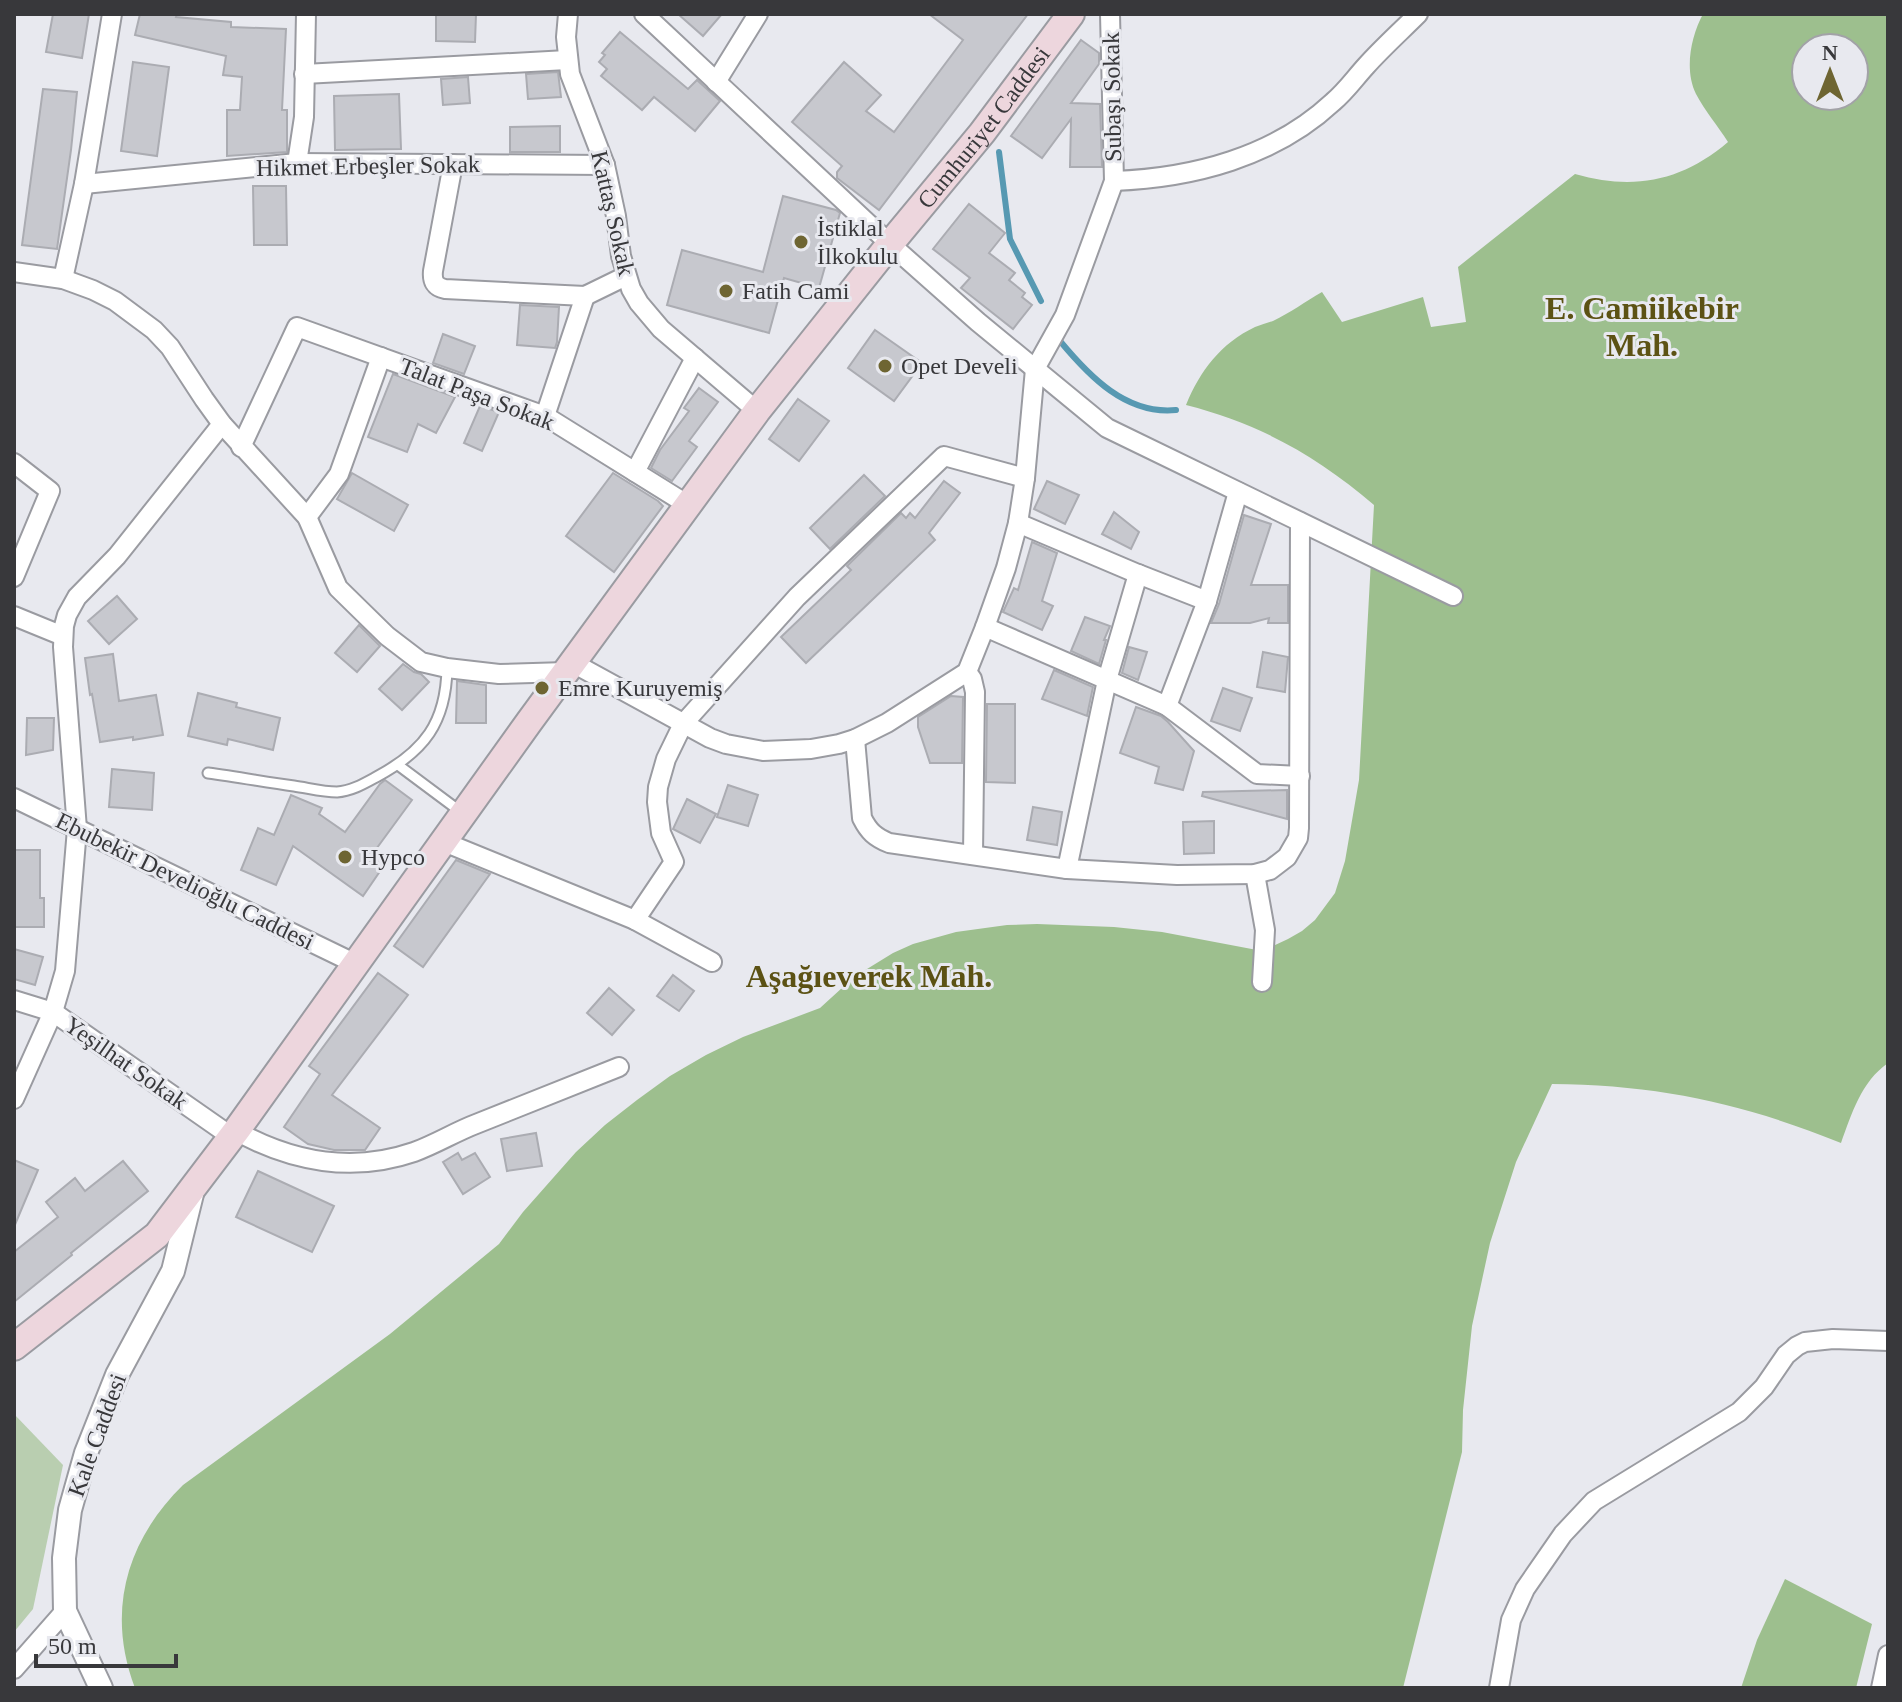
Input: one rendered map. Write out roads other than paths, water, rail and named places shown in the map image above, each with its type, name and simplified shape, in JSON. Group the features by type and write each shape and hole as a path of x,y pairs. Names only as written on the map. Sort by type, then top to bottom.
{"main road":[{"name":"Cumhuriyet Caddesi","path":"890,244 970,124 1050,14"},
{"name":"Cumhuriyet Caddesi","path":"890,244 982,133 1071,14"},
{"path":"14,1347 157,1235 234,1134 757,411 890,244"}],"street":[{"path":"63,279 84,184 112,14"},
{"path":"297,163 304,117 306,14"},
{"name":"Kattaş Sokak","path":"568,14 567,60 576,92 605,165 626,276 649,317 757,411"},
{"path":"644,14 890,244 978,322 1107,428 1453,596"},
{"path":"716,82 758,14"},
{"name":"Subaşı Sokak","path":"1110,14 1114,181"},
{"path":"14,272 63,279 93,290 115,301 154,330 170,347 222,424 307,517 338,588 362,613 421,662 499,674 570,667 726,744 763,751 811,749 839,744 887,723 967,672 985,627 1018,523 1035,369 1065,315 1114,181 1203,170 1272,144 1333,102 1418,14"},
{"path":"304,74 567,60"},
{"name":"Hikmet Erbeşler Sokak","path":"84,184 297,163 605,165"},
{"path":"453,164 432,277 437,286 445,289 585,296 626,276"},
{"path":"545,416 585,296"},
{"name":"Talat Paşa Sokak","path":"241,447 297,327 545,416 688,505"},
{"path":"307,517 339,474 381,357"},
{"path":"635,472 695,358"},
{"path":"14,1099 53,1012 65,971 77,829 63,636 67,615 77,597 117,556 222,424"},
{"path":"635,920 674,862 661,833 657,802 661,773 683,724 797,597 944,456 1025,478"},
{"path":"14,463 50,491 14,577"},
{"path":"1167,706 1207,601 1238,492"},
{"path":"855,739 862,818 875,837 889,843 1067,869 1177,875 1255,874 1270,870 1280,864 1293,848 1299,828 1300,522"},
{"path":"1018,523 1207,601"},
{"path":"1067,869 1107,680 1138,574"},
{"path":"14,616 63,636"},
{"path":"985,627 1167,706 1257,774 1300,776"},
{"path":"967,672 975,692 973,855"},
{"name":"Ebubekir Develioğlu Caddesi","path":"14,798 356,964"},
{"path":"444,842 635,920 712,962"},
{"path":"1255,874 1265,930 1262,982"},
{"name":"Yeşilhat Sokak","path":"14,1000 53,1012 234,1134 301,1158 371,1162 416,1151 619,1067"},
{"name":"Kale Caddesi","path":"101,1688 65,1611 66,1540 77,1482 96,1427 117,1375 173,1271 193,1188"},
{"path":"1499,1688 1511,1620 1525,1589 1549,1552 1594,1501 1739,1412 1797,1346 1833,1339 1888,1341"},
{"path":"14,1669 65,1611"},
{"path":"1881,1688 1888,1655"}],"lane":[{"path":"208,773 336,792 357,787 398,765 418,748 434,726 444,698 447,668"},
{"path":"398,765 464,814"}],"waterway":[{"path":"999,152 1010,239 1041,301"},
{"path":"1060,341 1096,380 1125,400 1158,410 1176,410"}],"place":[{"name":"İstiklal İlkokulu","path":"801,242"},
{"name":"Fatih Cami","path":"726,291"},
{"name":"Opet Develi","path":"885,366"},
{"name":"Emre Kuruyemiş","path":"542,688"},
{"name":"Hypco","path":"345,857"}],"district":[{"name":"E. Camiikebir Mah.","path":"1642,326"},
{"name":"Aşağıeverek Mah.","path":"869,976"}]}
